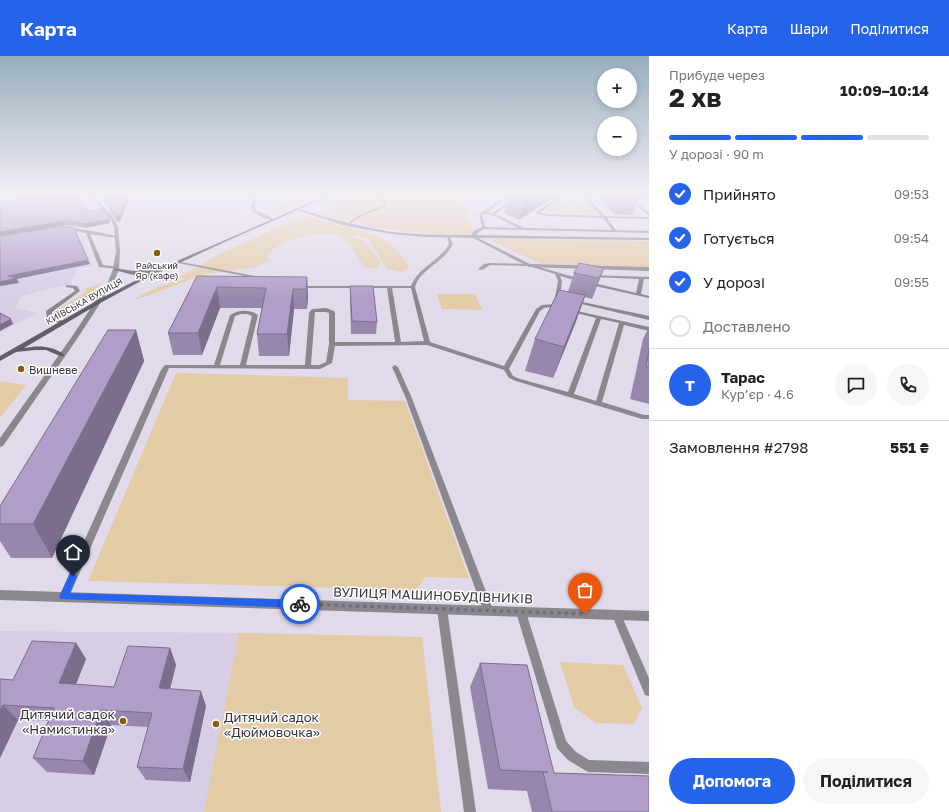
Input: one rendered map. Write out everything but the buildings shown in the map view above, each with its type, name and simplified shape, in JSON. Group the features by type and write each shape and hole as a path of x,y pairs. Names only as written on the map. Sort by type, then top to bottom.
{"main road":[{"name":"КИЇВСЬКА ВУЛИЦЯ","path":"0,359 96,304 163,269 248,229"},
{"path":"116,268 134,273 163,269"},
{"path":"9,354 36,348 46,348 62,355"}],"street":[{"path":"0,444 111,282 116,268 118,250 116,229"},
{"path":"372,229 408,235 448,237 649,239"},
{"path":"472,237 477,231 481,229"},
{"path":"472,237 529,265 649,269"},
{"name":"ВУЛИЦЯ МАШИНОБУДІВНИКІВ","path":"0,595 649,616"}],"lane":[{"path":"78,229 116,237"},
{"path":"532,229 649,232"},
{"path":"87,231 101,266 116,268"},
{"path":"427,343 413,287 417,278 449,248 451,244 448,237"},
{"path":"178,262 263,279"},
{"path":"480,269 490,264 529,265 596,285 649,297"},
{"path":"557,274 649,278"},
{"path":"557,274 560,281 557,298 560,307"},
{"path":"638,294 642,278"},
{"path":"293,284 308,287 413,287"},
{"path":"63,323 49,317 50,311 78,291 75,287 68,286"},
{"path":"388,287 398,343"},
{"path":"557,298 565,299"},
{"path":"572,301 649,318"},
{"path":"506,369 538,310 542,307 560,307 649,329"},
{"path":"64,597 167,366 174,365 217,366 243,366 308,367 320,367 329,363 332,344 332,313 326,310 313,311 312,313 308,367"},
{"path":"217,366 233,315 239,313 249,313 255,315 243,366"},
{"path":"570,395 598,317"},
{"path":"598,404 622,322"},
{"path":"332,344 427,343 506,369 511,377 518,380 646,417 649,425"},
{"path":"395,367 408,396 488,610"},
{"path":"442,609 470,812"},
{"path":"521,612 561,744 572,756 588,766 649,768"},
{"path":"617,614 649,691"}],"shaded area":[{"path":"0,229 76,229 93,266 78,268 70,284 21,296 15,308 36,313 0,333"},
{"path":"274,229 355,229 385,240 393,246 408,265 407,270 401,272 387,269 368,239 357,235 353,237 364,241 380,261 378,267 372,269 364,267 347,241 336,236 315,234 292,239 273,249 268,255 269,261 256,267 205,274 147,296 132,300 160,286 185,279 181,276 222,253"},
{"path":"389,229 472,229 473,231 471,234 467,235"},
{"path":"489,239 649,241 649,267 541,264"},
{"path":"100,284 92,293 72,308 66,311 54,312 86,292 86,288"},
{"path":"437,294 475,294 482,310 442,309"},
{"path":"176,373 348,378 348,400 405,401 469,578 425,577 417,590 88,581"},
{"path":"0,381 26,385 0,418"},
{"name":"Дитячий садок «Дюймовочка»","path":"0,631 239,633 422,637 441,812 0,812"},
{"path":"239,633 422,637 441,812 204,812"},
{"path":"560,662 623,665 642,708 634,724 596,723 574,707"}],"way so far":[{"path":"300,604 585,614"}],"place":[{"name":"Райський Яр (кафе)","path":"157,253"},
{"name":"Вишневе","path":"21,369"},
{"name":"Дитячий садок «Намистинка»","path":"123,721"},
{"name":"Дитячий садок «Дюймовочка»","path":"216,724"}],"route":[{"path":"73,576 64,597 300,604"}]}
